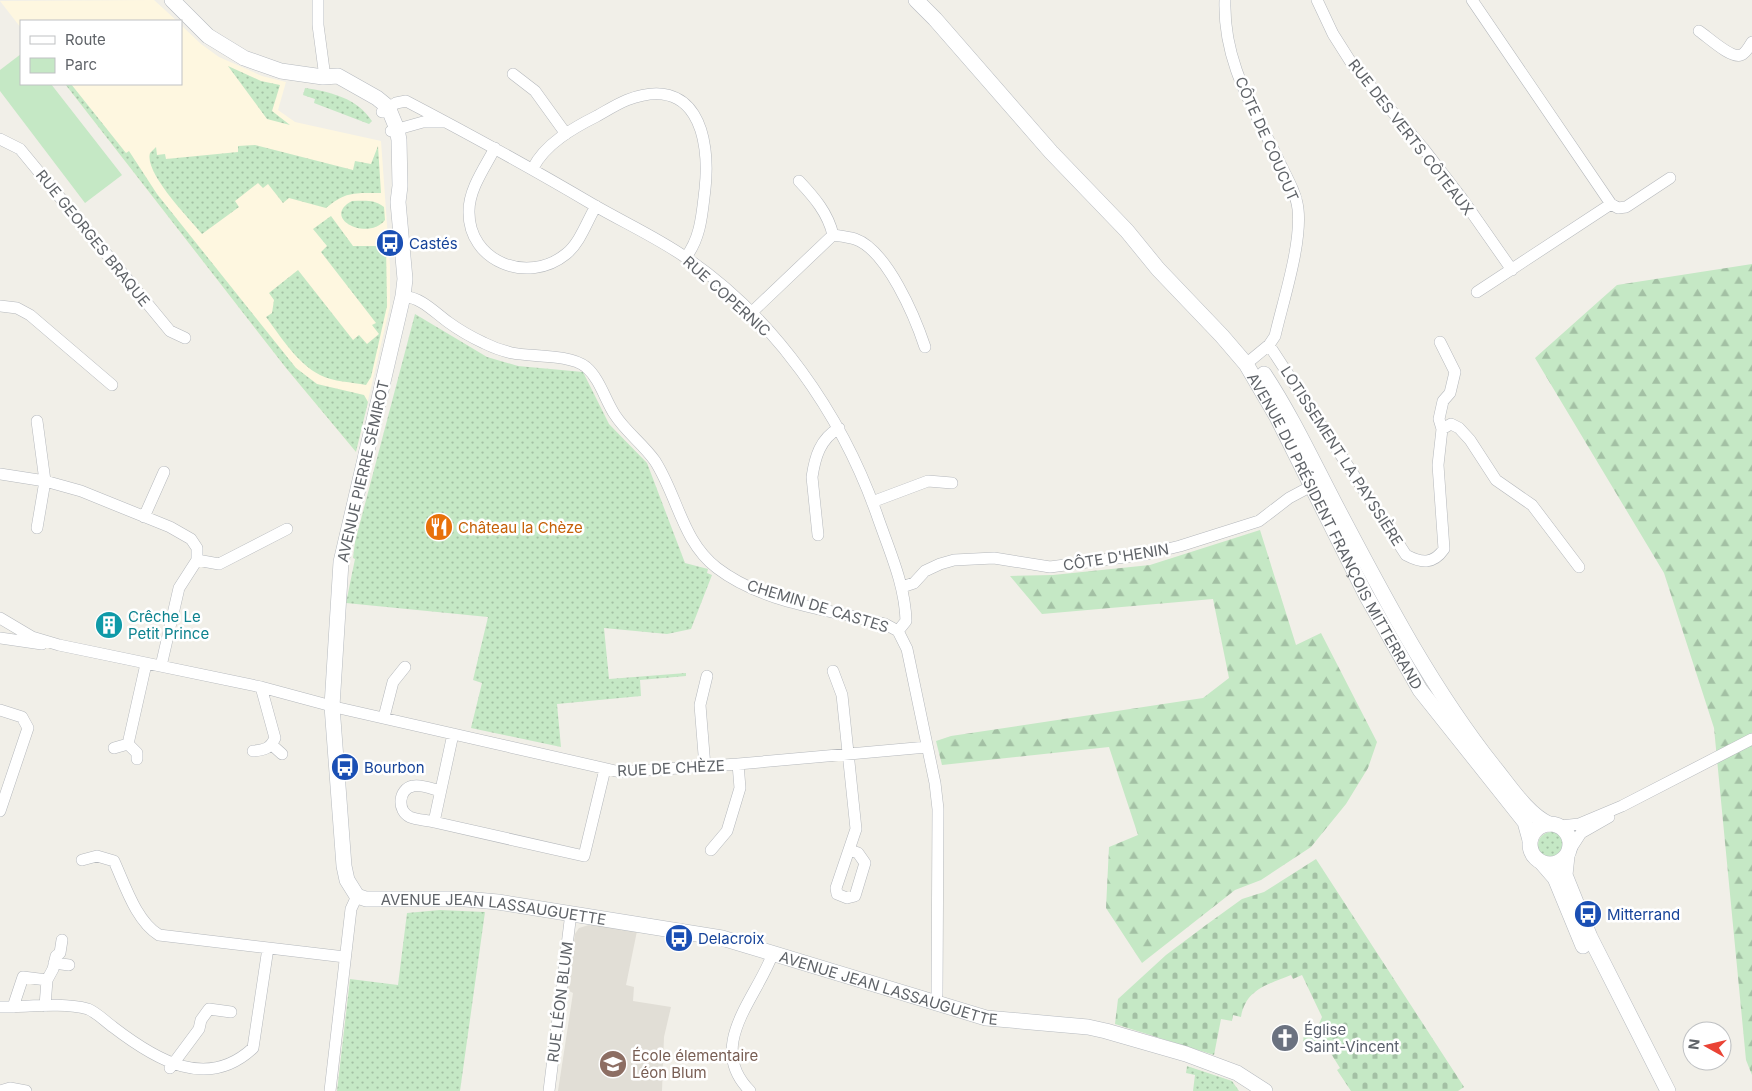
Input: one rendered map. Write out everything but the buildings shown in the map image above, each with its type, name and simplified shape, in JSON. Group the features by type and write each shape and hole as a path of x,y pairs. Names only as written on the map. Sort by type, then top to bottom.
{"street":[{"path":"172,0 208,36 244,58 281,71 323,77 385,110 394,130"},
{"path":"318,0 318,25 323,77"},
{"name":"AVENUE DU PRÉSIDENT FRANÇOIS MITTERRAND","path":"916,0 948,33 1051,152 1127,231 1163,263 1250,361 1287,412 1366,595 1420,690 1525,822 1530,840"},
{"name":"CÔTE DE COUCUT","path":"1226,0 1226,39 1238,77 1282,167 1297,201 1298,211 1294,250 1275,336 1269,345 1250,361"},
{"name":"RUE DES VERTS CÔTEAUX","path":"1317,0 1333,34 1352,64 1424,148 1512,270"},
{"path":"1472,0 1610,204 1618,208 1626,207 1670,178"},
{"path":"1699,31 1730,54 1738,56 1744,54 1752,42"},
{"path":"513,74 534,91 566,134"},
{"path":"533,168 540,156 566,134 627,100 645,95 662,94 672,96 690,108 700,122 708,168 696,243 686,258"},
{"name":"RUE COPERNIC","path":"385,110 406,101 533,168 686,258 751,313 795,363 838,428 872,502 902,587 906,621 898,631"},
{"name":"RUE COPERNIC","path":"394,130 423,122 445,122"},
{"name":"AVENUE PIERRE SÉMIROT","path":"356,896 347,880 344,866 332,706 342,554 403,296 404,279 398,202 392,176 394,130"},
{"name":"RUE GEORGES BRAQUE","path":"0,139 20,149 170,331 185,338"},
{"path":"495,148 471,195 469,210 470,228 489,257 520,269 550,263 566,254 578,239 596,206"},
{"path":"799,181 818,202 830,223 833,235"},
{"path":"1477,292 1610,204"},
{"path":"751,313 833,235"},
{"path":"833,235 855,239 866,245 878,258 895,281 914,313 926,347"},
{"name":"CHEMIN DE CASTES","path":"403,296 414,297 424,302 468,336 487,344 511,353 569,360 587,368 595,376 615,415 654,461 665,478 686,530 698,549 735,581 789,600 878,622 898,631 907,650 935,784 938,810 937,994 934,1003"},
{"path":"0,306 17,308 30,315 112,385"},
{"name":"LOTISSEMENT LA PAYSSIÈRE","path":"1269,345 1406,555 1418,562 1427,562 1438,558 1444,549 1438,465 1442,430 1439,419 1440,409 1450,393 1455,372 1440,342"},
{"path":"37,421 45,481 37,528"},
{"path":"1442,430 1451,424 1460,428 1496,480 1532,505 1579,567"},
{"path":"818,536 812,477 822,442 838,428"},
{"path":"144,517 164,472"},
{"path":"0,474 45,481 82,491 191,539 197,548 197,560 179,588 161,666"},
{"path":"872,502 928,481 952,483"},
{"name":"AVENUE DU PRÉSIDENT FRANÇOIS MITTERRAND","path":"1317,483 1446,702 1506,781 1534,813 1555,825"},
{"name":"CÔTE D'HENIN","path":"902,587 914,583 925,571 954,560 994,558 1050,567 1147,554 1180,546 1259,521 1289,498 1317,483"},
{"path":"197,560 219,564 287,529"},
{"path":"0,618 32,637 59,645"},
{"path":"0,638 31,644 59,645"},
{"name":"RUE DE CHÈZE","path":"59,645 261,687 332,706 620,772 705,767 927,747"},
{"path":"128,744 146,664"},
{"path":"384,717 393,682 405,667"},
{"path":"833,671 842,696 856,829 849,850"},
{"path":"705,767 700,705 707,676"},
{"path":"253,751 265,750 272,745 275,738 261,687"},
{"path":"0,710 22,717 27,722 28,728 0,811"},
{"path":"434,822 453,734"},
{"path":"1657,1091 1592,965 1555,878 1532,854 1530,840 1537,828 1579,824 1622,806 1752,739"},
{"path":"114,748 128,744"},
{"path":"128,744 137,753 137,759"},
{"path":"272,745 282,754"},
{"path":"711,850 727,831 740,788 738,764"},
{"path":"440,791 415,785 408,787 403,794 401,804 404,812 410,817 584,856 605,769"},
{"path":"1542,863 1556,864 1569,853 1581,833 1606,819 1622,806"},
{"path":"1555,825 1568,832 1571,840 1566,875 1590,937 1668,1091"},
{"path":"82,860 97,856 114,861 134,904 150,930 159,935 345,956"},
{"path":"330,1091 351,909 356,896"},
{"name":"AVENUE JEAN LASSAUGUETTE","path":"356,896 366,899 498,902 722,938 934,1003 999,1020 1088,1027 1106,1031 1186,1054 1232,1070 1258,1089"},
{"name":"RUE LÉON BLUM","path":"549,1091 572,913"},
{"path":"45,1006 47,980 56,956 60,954 62,940"},
{"path":"0,1007 45,1006 90,1010 170,1068 185,1075 208,1077 227,1071 244,1059 253,1048 268,948"},
{"path":"750,1091 738,1073 733,1058 734,1032 773,953"},
{"path":"54,963 69,965"},
{"path":"13,1007 23,977 47,980"},
{"path":"170,1068 199,1029 201,1020 209,1009 231,1012"},
{"path":"0,1091 10,1088 26,1091"}],"shaded area":[{"path":"154,0 176,20 20,20 20,27 0,1"},
{"path":"182,26 201,44 219,57 262,76 286,82 278,110 295,122 381,141 390,266 390,306 356,452 286,368 66,85 182,85"},
{"name":"École élementaire Léon Blum","path":"592,924 637,931 626,985 634,987 633,1001 671,1007 664,1037 662,1091 558,1091 573,993 567,990 575,934 579,928"}],"green space":[{"path":"20,55 20,85 52,85 122,175 85,203 0,91 0,70"},
{"path":"228,66 261,81 280,85 272,111 290,125 267,119"},
{"path":"66,85 72,85 126,153 129,151 157,194 296,368 317,384 364,395 368,402 356,452 286,368"},
{"path":"305,88 343,97 359,107 372,121 369,124 314,103 315,99 303,95"},
{"path":"255,145 353,170 355,161 371,164 378,146 381,193 351,194 339,198 326,208 289,198 283,203 268,184 263,188 258,183 235,201 239,207 202,234 160,183 150,162 150,153 156,147 157,155 165,154 166,159 238,152 238,146"},
{"path":"352,201 369,201 380,204 384,207 385,220 377,226 368,229 350,225 341,214 344,208"},
{"path":"331,216 353,246 386,246 387,306 371,377 366,385 331,379 312,370 290,349 266,317 272,313 274,300 269,293 298,270 353,340 359,335 367,344 379,334 372,325 376,323 321,252 327,246 313,229"},
{"path":"1752,264 1752,1075 1746,1060 1714,728 1664,573 1535,358 1617,285"},
{"path":"415,314 487,357 518,366 583,372 609,424 647,463 685,563 708,569 707,573 712,575 691,629 667,634 604,628 609,679 686,673 686,676 640,680 641,696 557,704 561,747 471,728 482,683 473,680 488,617 346,603 355,559 353,558 355,542"},
{"path":"1260,530 1296,645 1321,633 1377,742 1368,768 1346,804 1311,847 1261,880 1235,890 1142,963 1106,908 1109,847 1138,835 1109,747 942,765 936,741 951,736 1203,698 1229,678 1213,599 1042,614 1010,576 1053,575 1150,565"},
{"path":"1551,832 1560,836 1564,845 1560,854 1551,858 1542,854 1538,845 1542,836"},
{"path":"1316,859 1464,1087 1458,1091 1351,1091 1337,1070 1340,1068 1330,1052 1303,1044 1304,1032 1314,1035 1322,1017 1302,975 1293,979 1291,975 1266,985 1248,1000 1241,1017 1233,1015 1232,1021 1221,1019 1214,1055 1115,1024 1118,999 1166,955 1242,899 1264,892"},
{"path":"440,910 485,912 460,1091 337,1091 350,979 398,985 407,913"},
{"path":"1187,1066 1232,1081 1239,1091 1193,1091 1195,1075 1186,1073"}],"place":[{"name":"Castés","path":"390,243"},
{"name":"Château la Chèze","path":"439,527"},
{"name":"Crêche Le Petit Prince","path":"109,625"},
{"name":"Bourbon","path":"345,767"},
{"name":"Mitterrand","path":"1588,914"},
{"name":"Delacroix","path":"679,938"},
{"name":"Église Saint-Vincent","path":"1285,1038"},
{"name":"École élementaire Léon Blum","path":"613,1064"}]}
